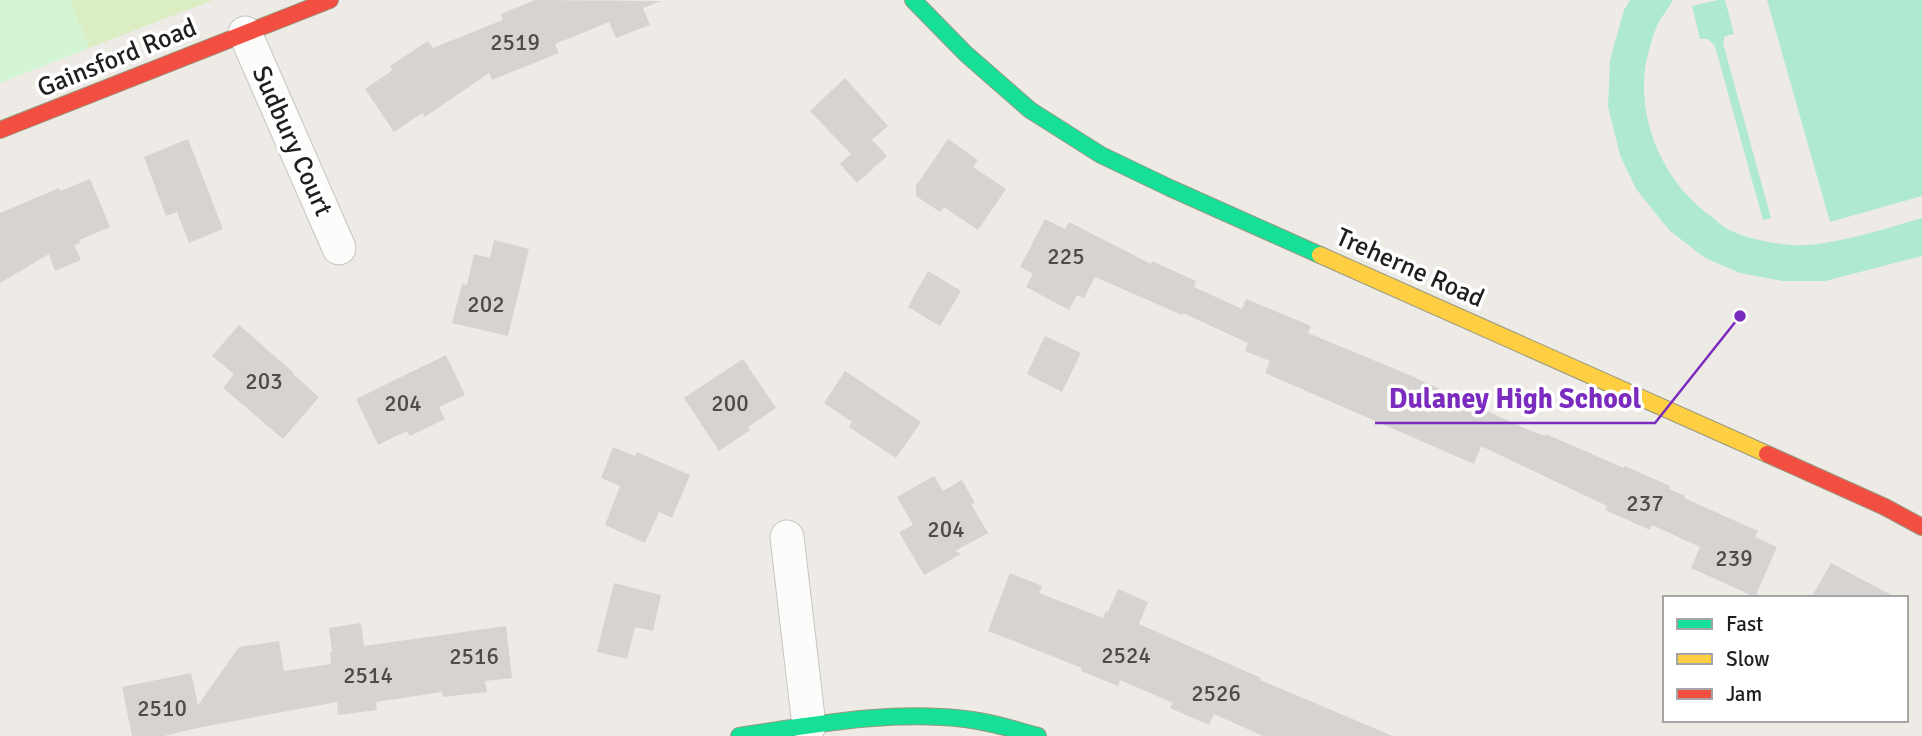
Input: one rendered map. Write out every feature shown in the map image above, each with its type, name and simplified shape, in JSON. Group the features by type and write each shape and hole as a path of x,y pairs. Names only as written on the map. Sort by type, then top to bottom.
{"street":[{"name":"Gainsford Road","path":"0,131 330,0"},
{"name":"Treherne Road","path":"913,0 966,54 1030,110 1101,155 1885,507 1922,527"},
{"name":"Sudbury Court","path":"245,33 339,248"},
{"path":"787,537 809,726"},
{"path":"739,736 902,716 962,718 1013,727 1038,736"}],"green space":[{"path":"0,0 70,0 89,48 0,83"},
{"path":"70,0 213,0 89,48"},
{"path":"1630,0 1673,0 1657,27 1649,52 1645,69 1646,111 1651,132 1669,171 1696,204 1729,230 1760,240 1791,245 1839,240 1922,218 1922,256 1825,281 1783,281 1740,273 1705,258 1669,230 1636,189 1620,155 1608,107 1610,60 1624,10"},
{"path":"1725,0 1734,34 1725,36 1723,43 1771,218 1763,220 1715,46 1708,39 1700,39 1692,6"},
{"path":"1767,0 1922,0 1922,196 1830,222"}],"building":[{"path":"535,0 661,1 643,8 650,25 616,38 609,22 555,44 559,53 492,80 489,73 425,117 422,113 394,132 365,89 393,70 390,66 428,41 433,48 503,20 501,14"},
{"path":"845,78 888,126 872,140 887,156 857,183 840,164 851,154 810,111"},
{"path":"188,139 223,229 189,243 177,212 166,216 144,157"},
{"path":"948,139 978,160 973,167 1006,189 978,230 944,207 940,212 916,196 916,186"},
{"path":"90,179 110,227 79,240 80,243 74,245 81,260 55,271 49,254 0,283 0,213 59,188 60,191"},
{"path":"1045,219 1065,229 1069,222 1151,264 1152,261 1196,281 1194,287 1242,309 1246,299 1311,326 1308,333 1414,377 1526,429 1545,436 1546,434 1670,486 1669,489 1685,496 1684,498 1758,531 1755,537 1777,547 1755,596 1753,596 1691,568 1700,547 1652,525 1650,530 1605,510 1607,506 1481,446 1474,464 1265,373 1270,361 1245,351 1248,343 1095,277 1084,298 1077,295 1069,310 1026,287 1033,274 1020,267"},
{"path":"494,240 529,249 508,336 452,323 462,284 467,285 474,254 490,258"},
{"path":"928,271 961,291 940,326 908,307"},
{"path":"239,325 319,397 283,439 223,388 234,374 212,356"},
{"path":"1045,336 1081,353 1062,392 1027,374"},
{"path":"446,355 465,395 439,407 445,419 410,436 407,431 378,445 356,399"},
{"path":"743,359 776,408 719,451 684,398"},
{"path":"845,371 921,422 896,458 849,427 852,422 824,403"},
{"path":"613,447 635,456 637,452 690,475 672,518 659,512 645,543 605,525 620,486 601,478"},
{"path":"934,476 943,491 962,480 975,503 971,504 988,533 955,551 961,554 924,575 899,532 913,525 897,497"},
{"path":"1831,563 1893,596 1812,596"},
{"path":"1010,573 1042,586 1039,593 1103,618 1118,589 1148,602 1139,624 1261,678 1260,680 1393,736 1263,736 1214,714 1209,725 1170,708 1173,703 1120,680 1118,686 1081,671 1082,668 988,631"},
{"path":"614,583 661,595 653,631 635,627 627,659 597,652"},
{"path":"361,623 364,646 506,626 512,678 485,681 487,692 443,697 442,692 376,702 377,710 338,715 337,702 164,736 132,736 122,687 191,673 198,705 239,647 279,641 284,671 331,664 329,628"}],"traffic: fast":[{"path":"913,0 966,54 1030,110 1101,155 1320,255"},
{"path":"739,736 823,723 908,716 974,720 1038,736"}],"traffic: slow":[{"path":"1320,255 1767,454"}],"traffic: jam":[{"path":"0,130 330,0"},
{"path":"1767,454 1885,507 1922,527"}],"place":[{"name":"Dulaney High School","path":"1740,316"}]}
